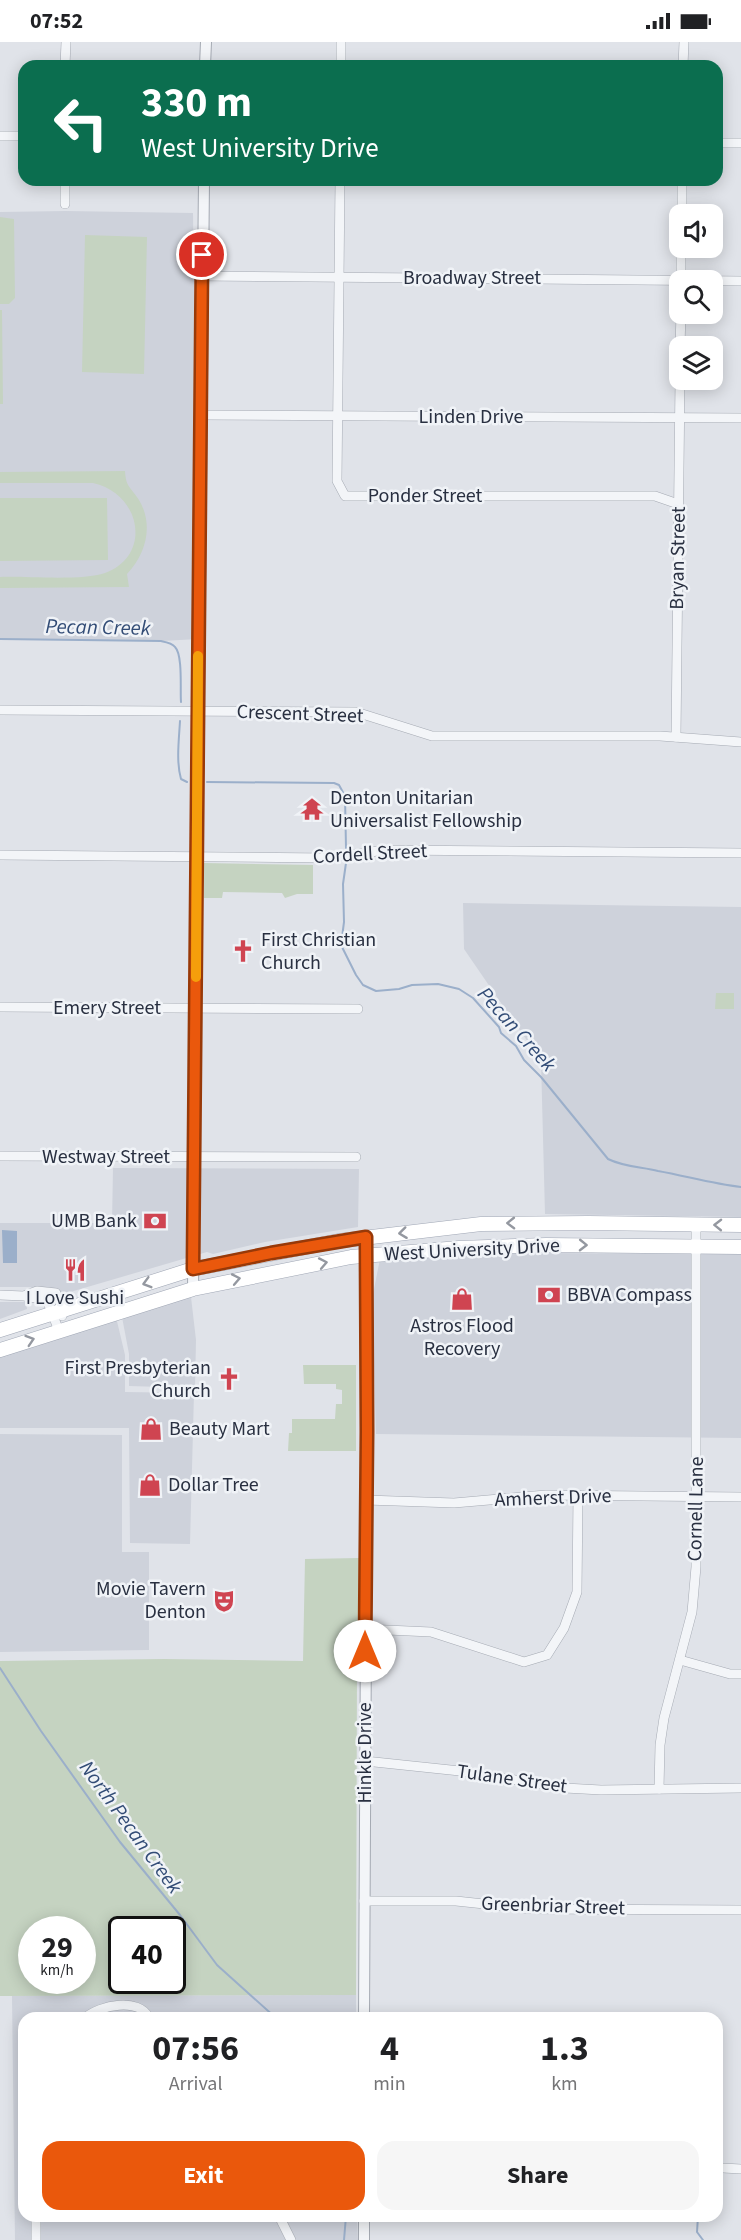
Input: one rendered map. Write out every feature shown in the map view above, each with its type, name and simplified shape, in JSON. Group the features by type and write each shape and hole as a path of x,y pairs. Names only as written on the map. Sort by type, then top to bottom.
{"main road":[{"name":"West University Drive","path":"0,1330 193,1269 366,1237 481,1224 741,1225"},
{"name":"West University Drive","path":"0,1350 193,1289 366,1256 459,1248 546,1245 741,1247"}],"street":[{"path":"65,60 66,42"},
{"path":"205,60 206,42"},
{"path":"341,42 341,60"},
{"path":"683,60 684,42"},
{"path":"0,136 18,136"},
{"path":"723,143 741,143"},
{"path":"65,186 66,204"},
{"path":"193,1289 204,186"},
{"name":"Ponder Street","path":"340,186 337,481 345,496 655,496 678,504"},
{"path":"682,186 682,204"},
{"name":"Broadway Street","path":"202,276 669,280"},
{"name":"Broadway Street","path":"723,280 741,280"},
{"name":"Bryan Street","path":"676,737 680,390"},
{"name":"Linden Drive","path":"201,415 741,418"},
{"name":"Crescent Street","path":"0,710 356,712 432,736 676,737 741,742"},
{"name":"Cordell Street","path":"0,855 326,858 386,850 741,853"},
{"name":"Emery Street","path":"0,1007 358,1009"},
{"name":"Westway Street","path":"0,1156 356,1157"},
{"name":"Cornell Lane","path":"659,1789 662,1727 692,1612 696,1567 696,1224"},
{"name":"Hinkle Drive","path":"364,2012 366,1237"},
{"path":"0,1295 24,1296 37,1291 56,1293 59,1330"},
{"path":"365,1629 431,1632 524,1662 547,1655 564,1628 577,1592 578,1495"},
{"name":"Amherst Drive","path":"366,1500 454,1503 515,1497 578,1495 741,1497"},
{"path":"680,1660 730,1674 741,1674"},
{"name":"Tulane Street","path":"365,1761 460,1771 565,1788 601,1790 741,1788"},
{"name":"Greenbriar Street","path":"364,1901 456,1901 532,1909 741,1910"},
{"path":"94,2012 120,2006 140,2007 146,2012"},
{"path":"723,2169 741,2169"},
{"path":"36,2222 36,2240"},
{"path":"282,2222 291,2240"},
{"path":"364,2222 364,2240"}],"shaded area":[{"path":"0,212 193,213 199,639 161,641 0,639"},
{"path":"463,903 741,907 741,1217 545,1214 541,1061 464,949"},
{"path":"113,1168 359,1169 358,1227 265,1242 213,1254 207,1252 60,1295 49,1287 0,1287 0,1223 112,1223"},
{"path":"534,1253 741,1254 741,1438 376,1434 372,1299 380,1259"},
{"path":"191,1297 196,1340 195,1388 129,1386 129,1354 122,1317"},
{"path":"0,1302 26,1302 27,1309 0,1319"},
{"path":"116,1317 125,1355 125,1392 194,1393 190,1544 130,1543 129,1428 0,1428 0,1354"},
{"path":"0,1434 122,1435 122,1552 149,1552 149,1650 0,1652"},
{"path":"356,1995 356,2012 18,2012 18,2222 357,2222 358,2240 15,2240 12,1996"}],"green space":[{"path":"0,217 14,219 15,298 9,304 0,304"},
{"path":"85,235 147,237 144,374 82,372"},
{"path":"0,310 2,310 3,404 0,404"},
{"path":"125,471 128,484 144,510 147,529 139,558 127,574 129,587 0,588 0,577 69,578 105,573 120,565 130,553 135,540 135,526 131,512 122,499 110,489 93,483 0,483 0,472"},
{"path":"0,498 107,498 108,560 0,561"},
{"path":"204,863 313,865 313,894 297,894 285,898 282,893 223,892 222,898 204,898"},
{"path":"716,993 734,993 734,1009 715,1009"},
{"path":"303,1365 356,1365 356,1451 288,1451 292,1419 335,1419 336,1404 342,1404 342,1390 336,1389 336,1384 304,1384"},
{"path":"359,1558 356,1995 0,1996 0,1661 164,1659 303,1661 305,1559"}],"water":[{"path":"2,1230 17,1231 17,1263 3,1263"}],"waterway":[{"name":"Pecan Creek","path":"0,639 161,641 169,643 178,651 181,702"},
{"name":"Pecan Creek","path":"180,721 179,765 181,779 187,782"},
{"name":"Pecan Creek","path":"207,782 334,783 339,785 345,796 346,848"},
{"name":"Pecan Creek","path":"346,863 341,945 363,985 376,991 399,989 412,985 438,984 459,989 473,998 499,1027 501,1033 516,1046 524,1060 541,1077 608,1159 627,1165 741,1187"},
{"name":"North Pecan Creek","path":"0,1668 41,1731 120,1842 180,1915 217,1965 269,2012"},
{"path":"344,2240 346,2222"},
{"name":"North Pecan Creek","path":"698,2222 697,2232 703,2240"}],"slow traffic":[{"path":"196,977 198,656"}],"place":[{"name":"Denton Unitarian Universalist Fellowship","path":"312,809"},
{"name":"First Christian Church","path":"243,951"},
{"name":"UMB Bank","path":"155,1221"},
{"name":"I Love Sushi","path":"75,1270"},
{"name":"BBVA Compass","path":"549,1295"},
{"name":"Astros Flood Recovery","path":"462,1299"},
{"name":"First Presbyterian Church","path":"229,1379"},
{"name":"Beauty Mart","path":"151,1429"},
{"name":"Dollar Tree","path":"150,1485"},
{"name":"Movie Tavern Denton","path":"224,1601"}],"route":[{"path":"202,255 193,1269 366,1237 365,1651"}]}
